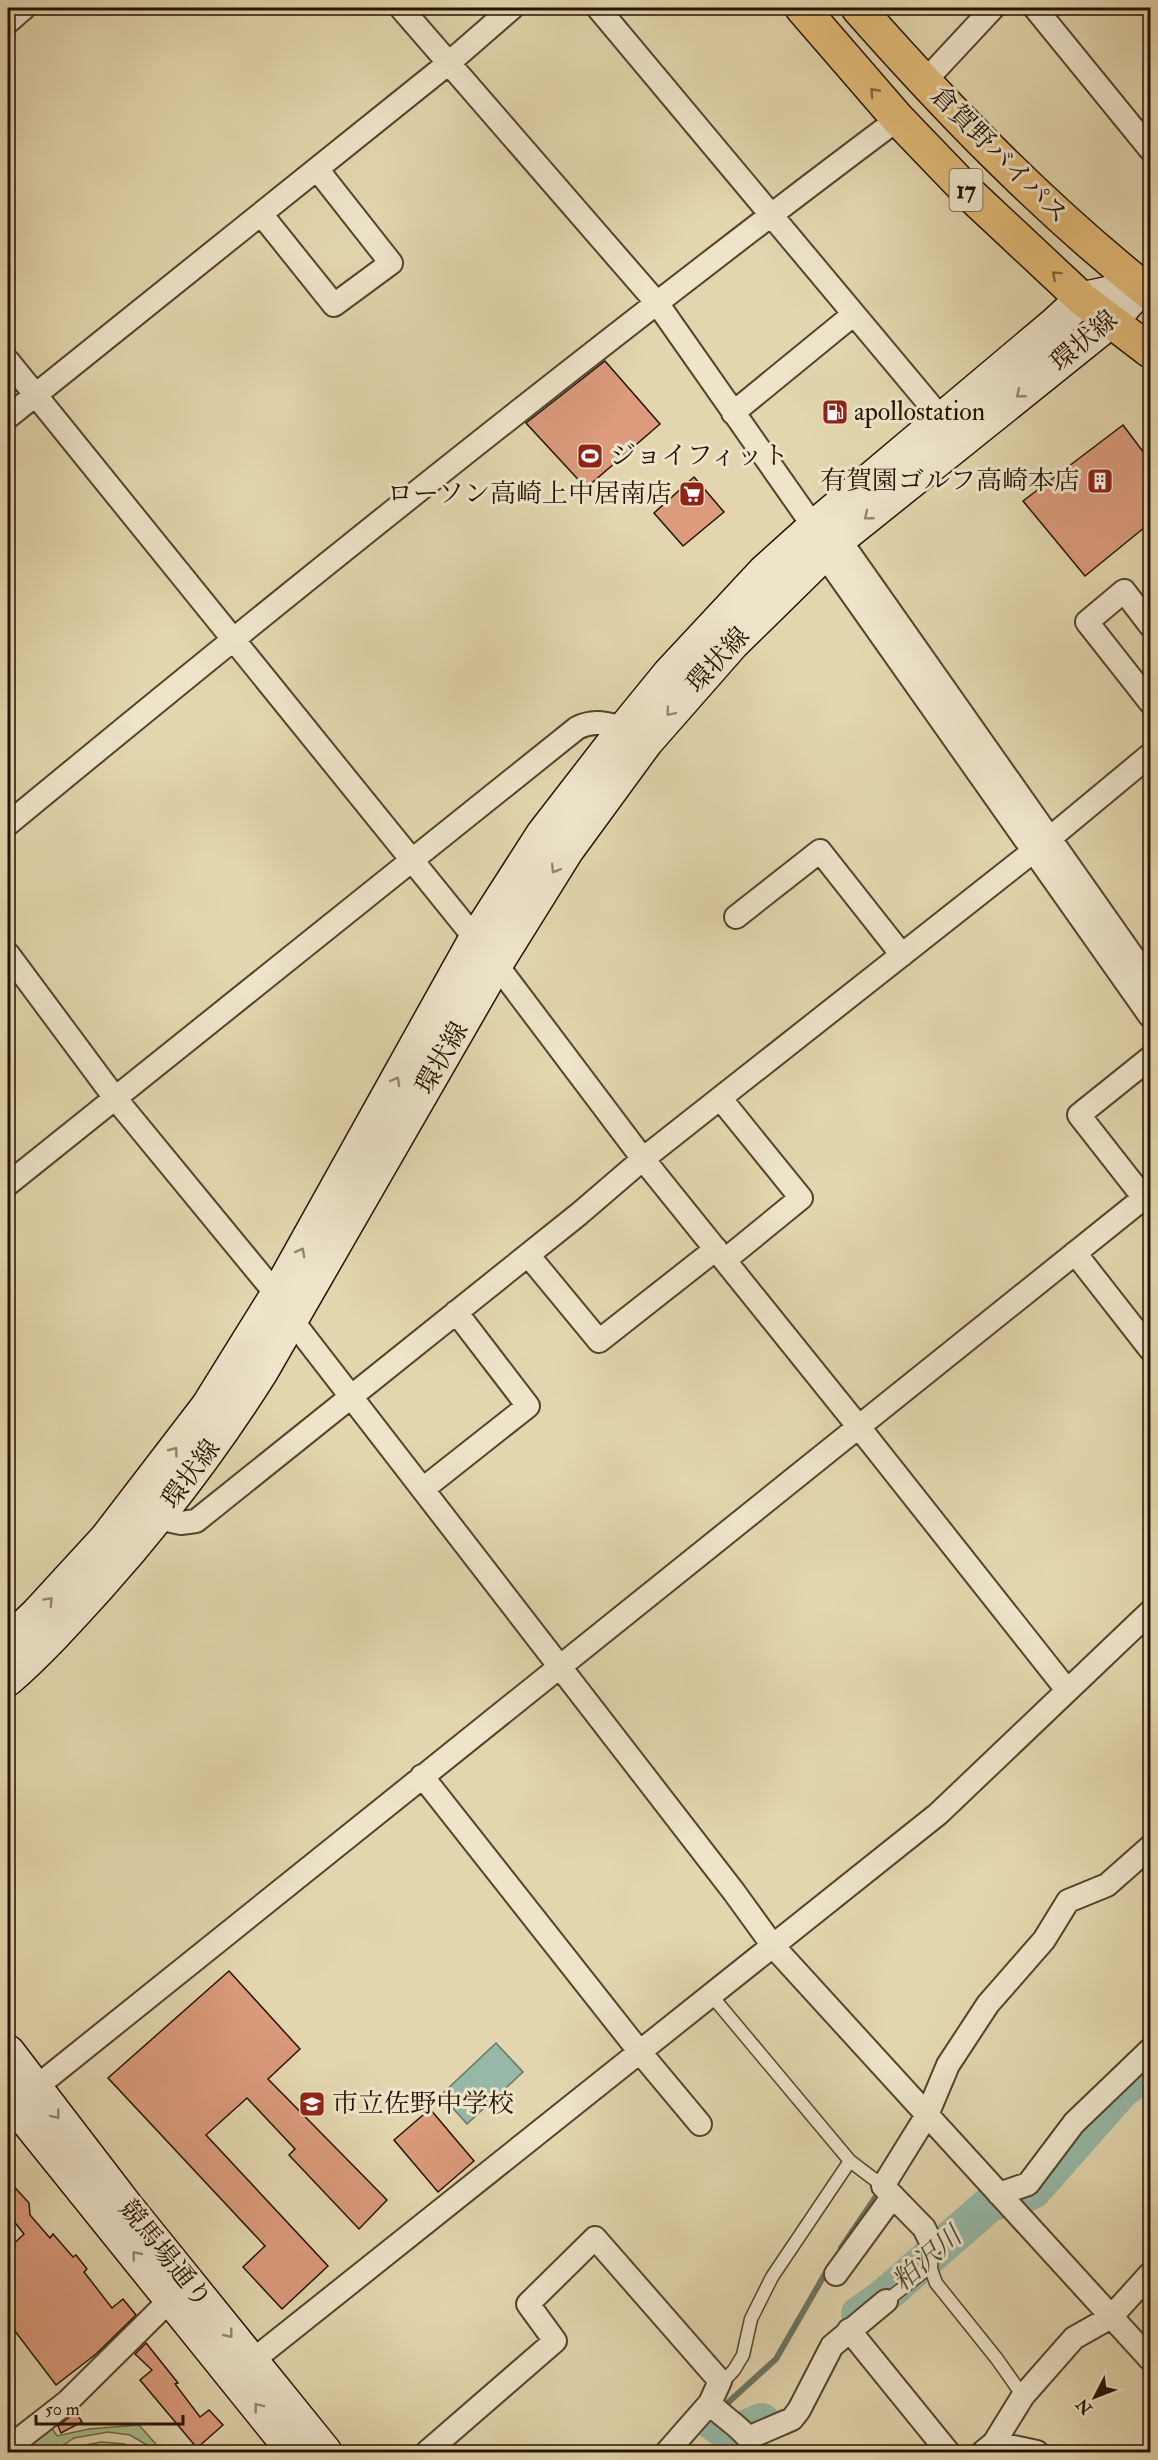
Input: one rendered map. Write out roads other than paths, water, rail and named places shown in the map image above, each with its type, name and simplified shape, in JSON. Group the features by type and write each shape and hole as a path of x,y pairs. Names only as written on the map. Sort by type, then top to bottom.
{"highway":[{"name":"倉賀野バイパス","path":"802,8 898,119 972,196 1082,298 1150,351"},
{"name":"倉賀野バイパス","path":"858,8 1003,163 1053,211 1148,286"}],"street":[{"path":"8,22 24,8"},
{"path":"401,8 657,303 825,540 856,562 1042,844 1150,1016"},
{"path":"8,417 317,170 450,62 512,8"},
{"path":"598,8 941,418"},
{"path":"925,81 993,8"},
{"path":"1035,8 1150,149"},
{"path":"8,824 232,639 657,303 898,119"},
{"path":"261,214 334,305 391,262 317,170"},
{"name":"環状線","path":"485,952 567,850 646,741 825,540 941,418 1055,324 1082,298 1148,286"},
{"name":"環状線","path":"8,1679 55,1634 158,1518 229,1422 284,1307 485,952 543,834 669,674 764,572 825,540 1112,321 1148,286"},
{"path":"733,413 854,314"},
{"path":"8,362 485,952 643,1159 858,1426 1066,1690"},
{"path":"1150,624 1124,591 1087,622 1150,702"},
{"path":"8,1184 577,728 587,723 599,722 625,728"},
{"path":"158,1518 181,1523 196,1521 528,1255 643,1159 1150,756"},
{"path":"1042,844 1150,981"},
{"path":"736,917 820,851 902,954"},
{"path":"8,954 115,1098 284,1307 734,1892 773,1946 1150,2359"},
{"path":"16,2100 1147,1195 1079,1115 1150,1058"},
{"path":"528,1255 599,1341 801,1198 720,1098"},
{"path":"1075,1253 1150,1349"},
{"name":"環状線","path":"8,1642 106,1539 284,1307"},
{"path":"423,1490 528,1406 456,1312"},
{"path":"243,2369 938,1814 1150,1612"},
{"path":"422,1776 639,2051 700,2124"},
{"path":"836,2274 888,2191 927,2115 948,2065 988,2004 1044,1940 1068,1901 1107,1885 1150,1847"},
{"path":"999,2194 1028,2184 1074,2123 1150,2050"},
{"name":"競馬場通り","path":"8,2052 16,2100 171,2299 325,2452"},
{"name":"競馬場通り","path":"16,2100 126,2206 243,2369 294,2452"},
{"path":"888,2191 924,2228 931,2255"},
{"path":"427,2452 555,2341 528,2304 596,2238 720,2381 714,2395 667,2452"},
{"path":"1037,2452 988,2448 1023,2396 1074,2338 1111,2317 1150,2274"},
{"path":"8,2448 67,2402 171,2299"},
{"path":"714,2395 722,2416 737,2424 748,2438 792,2419 832,2346 886,2301"},
{"path":"849,2330 948,2452"}],"lane":[{"path":"711,1995 850,2161 888,2191"},
{"path":"714,2395 743,2355 752,2319 772,2277 850,2161"},
{"path":"886,2301 931,2255"},
{"path":"931,2255 936,2283 997,2359 1023,2396"}],"waterway":[{"name":"粕沢川","path":"859,2314 882,2298 991,2203 1021,2197 1033,2191 1122,2090 1150,2070"},
{"path":"841,2248 879,2192"},
{"path":"722,2408 776,2359 829,2267"},
{"name":"粕沢川","path":"709,2420 730,2434 762,2421"}],"place":[{"name":"apollostation","path":"835,412"},
{"name":"ジョイフィット","path":"590,456"},
{"name":"有賀園ゴルフ高崎本店","path":"1100,481"},
{"name":"ローソン高崎上中居南店","path":"692,494"},
{"name":"市立佐野中学校","path":"312,2104"}]}
